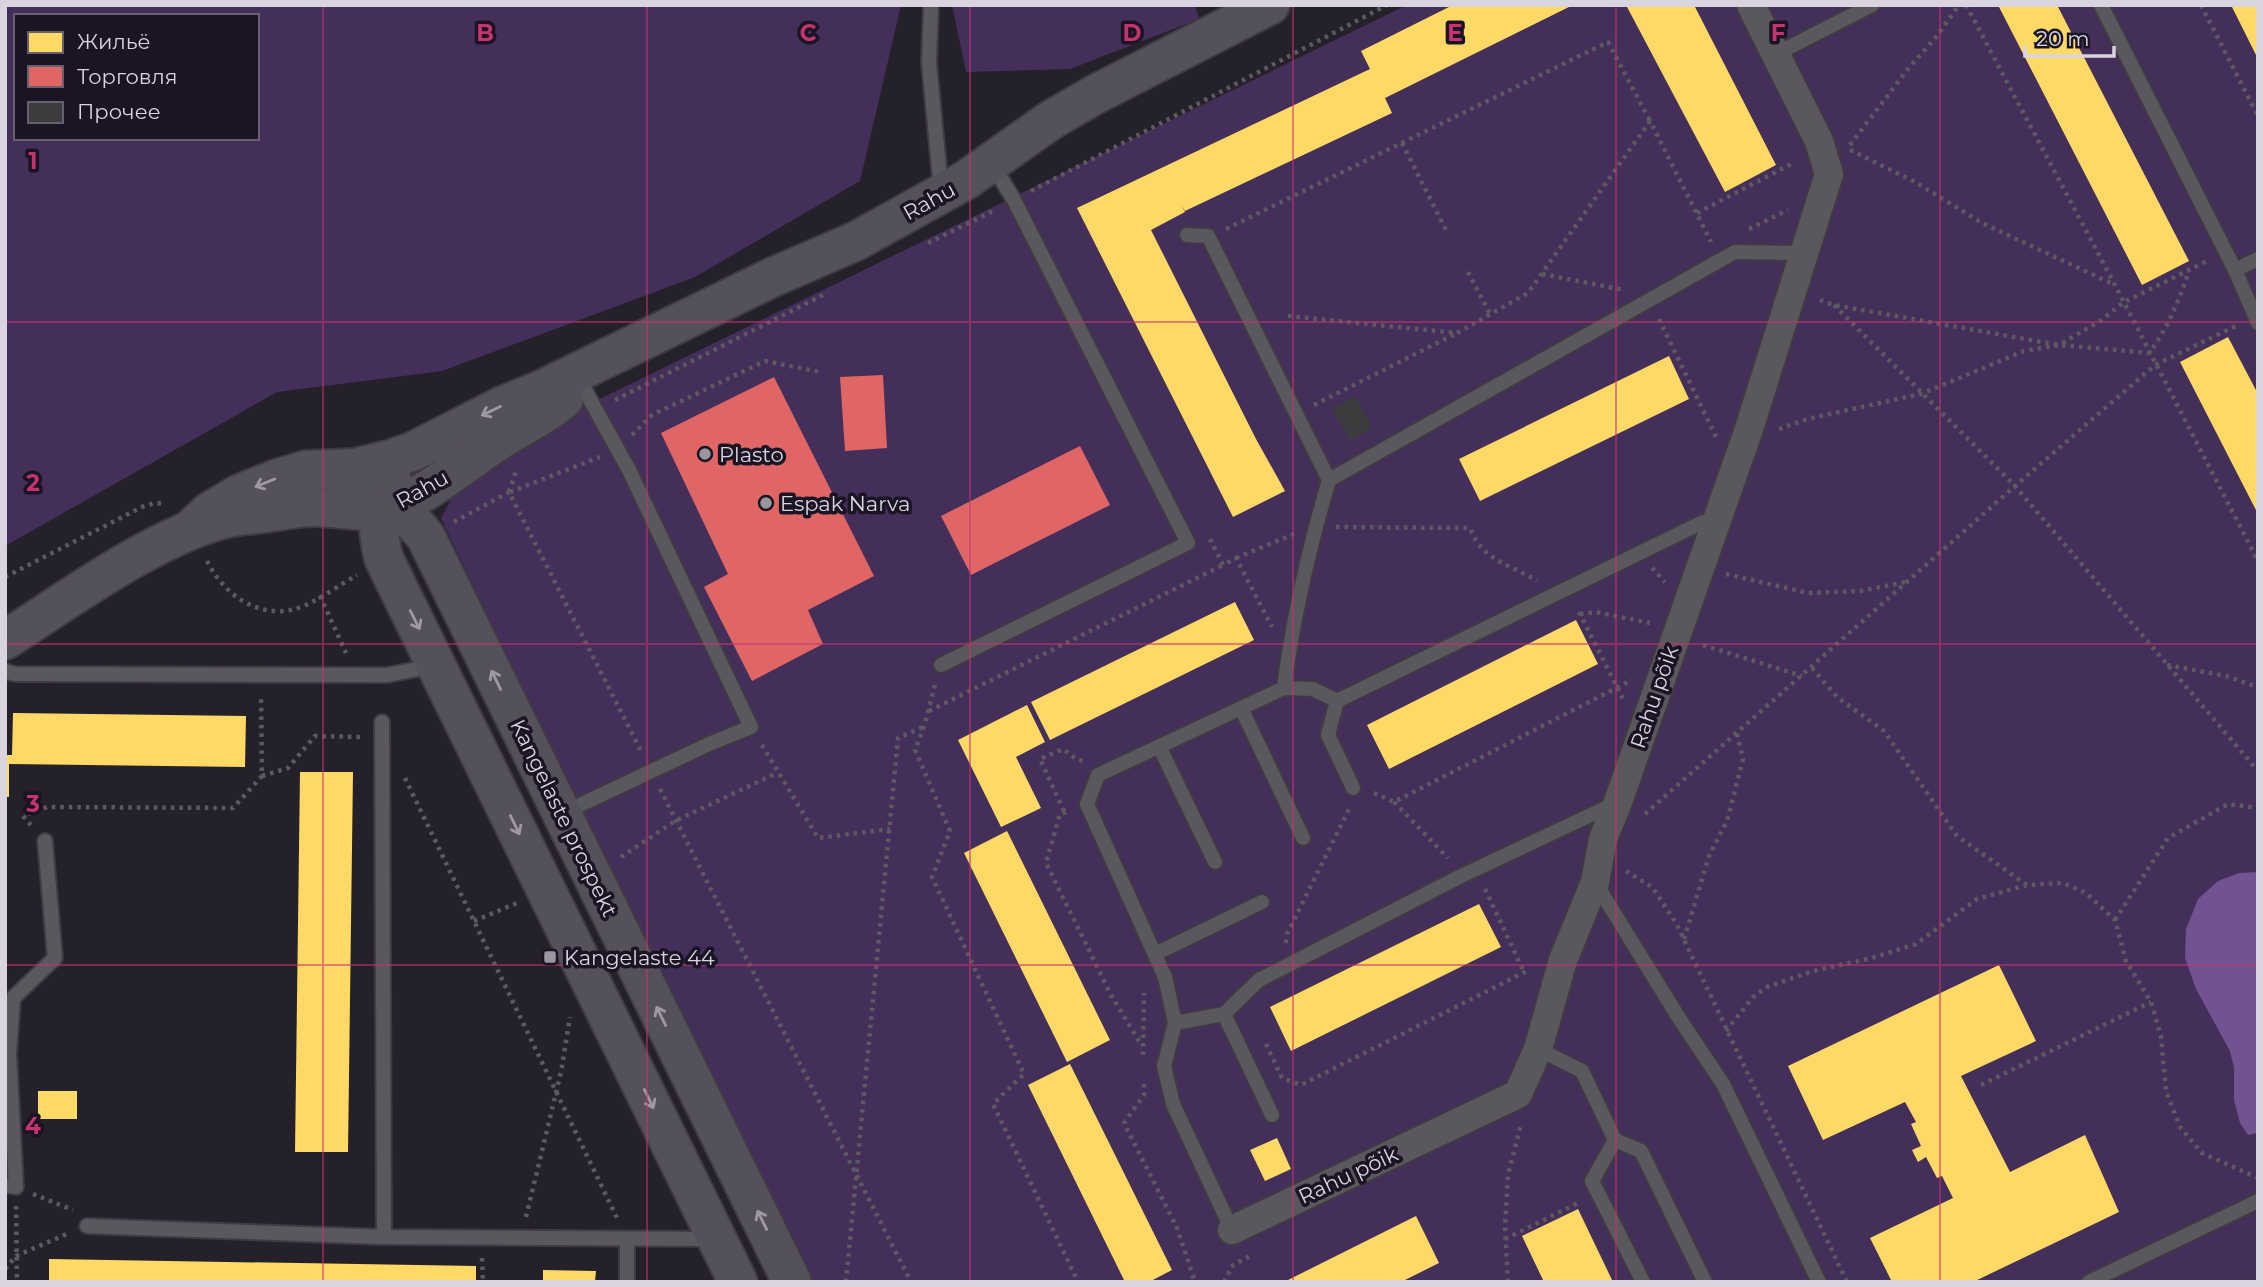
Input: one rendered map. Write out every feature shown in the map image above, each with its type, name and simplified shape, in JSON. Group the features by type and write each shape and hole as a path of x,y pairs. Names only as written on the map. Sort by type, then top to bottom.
{"main road":[{"name":"Rahu","path":"191,529 209,512 239,494 276,479 306,470 370,465 414,451 502,406 773,277 856,241 942,195 1062,113 1254,9"},
{"name":"Rahu","path":"5,640 125,565 191,529 222,520 293,508 314,507 349,512 386,503 443,481 496,442 555,407 568,396 576,373"},
{"path":"414,451 396,466 387,481 379,540 384,559 738,1282"},
{"name":"Kangelaste prospekt","path":"331,470 343,473 412,520 426,537 792,1282"},
{"path":"426,537 429,509 443,481"},
{"path":"269,513 297,516 343,531 364,542 384,559"}],"street":[{"name":"Rahu põik","path":"1232,1230 1518,1094 1538,1049 1563,960 1595,882 1601,846 1749,429 1829,174 1819,141 1751,5"}],"lane":[{"path":"931,5 929,63 942,195"},
{"path":"1776,54 1872,5"},
{"path":"2101,5 2235,270 2256,320"},
{"path":"941,664 1188,543 1014,200 992,162"},
{"path":"1187,235 1208,236 1329,480 1289,649 1284,688"},
{"path":"1329,480 1735,252 1803,253"},
{"path":"2235,270 2258,259"},
{"path":"562,814 709,744 751,727 617,450 576,373"},
{"path":"1353,788 1328,735 1337,701 1703,523 1716,523"},
{"path":"5,671 15,674 387,675 437,664"},
{"path":"1232,1230 1173,1104 1164,1066 1175,1023 1165,977 1087,804 1098,775 1284,688 1313,689 1337,701"},
{"path":"1241,708 1303,838"},
{"path":"382,722 384,1237"},
{"path":"1159,746 1215,862"},
{"path":"1175,1023 1224,1014 1259,980 1475,869 1618,802"},
{"path":"10,1186 9,1054 13,998 55,957 46,841"},
{"path":"1595,882 1723,1084 1819,1282"},
{"path":"1155,954 1262,902"},
{"path":"1224,1014 1272,1115"},
{"path":"1538,1049 1582,1071 1615,1140 1642,1151 1705,1282"},
{"path":"1615,1140 1592,1181 1643,1282"},
{"path":"2089,1282 2258,1201"},
{"path":"87,1226 384,1237 717,1239"},
{"path":"627,1239 627,1282"}],"path":[{"path":"1959,5 1847,149 1915,182 1982,223 2115,285"},
{"path":"1966,5 2258,561"},
{"path":"2201,5 2258,116"},
{"path":"1208,236 1608,42 1713,246"},
{"path":"1297,414 1457,333 1528,293 1650,121"},
{"path":"1402,143 1448,234"},
{"path":"1697,213 1802,159"},
{"path":"1738,235 1795,205"},
{"path":"1658,318 1719,444 1727,424 1749,429 1783,429 1807,419 1921,394 2024,351 2059,345 2124,303 2225,253"},
{"path":"2149,353 2160,339 2177,305 2189,270"},
{"path":"1468,272 1490,314"},
{"path":"1542,274 1634,292"},
{"path":"1792,291 1834,305 2059,345 2149,353"},
{"path":"1834,305 2015,486 2258,771"},
{"path":"1647,324 1670,311"},
{"path":"1288,316 1457,333"},
{"path":"1847,1282 1684,940 1652,887 1601,846 1619,838 2155,365 2256,320"},
{"path":"509,492 617,450 652,415 765,361 820,372"},
{"path":"1340,515 1335,527 1470,528 1475,543 1492,556 1561,592 1627,708 1630,698"},
{"path":"928,712 1236,558 1301,531"},
{"path":"1188,543 1209,537 1223,565"},
{"path":"1236,558 1274,631 1289,649"},
{"path":"1649,565 1665,579 1666,589"},
{"path":"1701,565 1737,578 1808,593 1860,591 1907,582"},
{"path":"320,596 356,675"},
{"path":"941,664 915,750 950,831 932,877 1024,1074 993,1104 1078,1282"},
{"path":"2167,664 2226,676 2258,687"},
{"path":"1811,668 1837,697 1884,731 1957,836 2027,884"},
{"path":"261,675 262,776"},
{"path":"1394,802 1638,677 1634,687"},
{"path":"751,727 818,838 890,829"},
{"path":"846,1282 898,738 924,727"},
{"path":"1684,940 1709,856 1727,821 1743,759 1737,734"},
{"path":"46,841 23,816 47,807 233,808 262,776 288,768 315,736 382,738"},
{"path":"591,873 624,856 675,821 777,773"},
{"path":"403,774 627,1239"},
{"path":"1284,967 1287,934 1352,803 1353,788"},
{"path":"1370,792 1394,802 1452,862 1459,877"},
{"path":"1087,804 1060,814 1046,863 1111,996 1143,1047 1164,1066"},
{"path":"2115,919 2168,838 2228,804 2258,808"},
{"path":"1475,869 1524,972"},
{"path":"1726,1031 1753,998 1768,987 1813,971 1916,944 1977,899 2027,884 2063,883 2086,893 2115,919 2126,961 2151,1002 2161,1036 2166,1091 2180,1127 2202,1153 2258,1178"},
{"path":"474,921 547,891"},
{"path":"1265,1042 1282,1078 1301,1085 1524,972 1541,964 1563,960"},
{"path":"1981,1085 2151,1002"},
{"path":"521,1238 557,1092 570,1015"},
{"path":"1143,1047 1143,1059"},
{"path":"1143,1071 1144,1095 1124,1123 1177,1228 1195,1282"},
{"path":"1508,1282 1505,1239 1508,1175 1522,1119 1518,1094"},
{"path":"5,1269 16,1256 87,1226 72,1208 10,1186 16,1256 17,1282"},
{"path":"1505,1239 1587,1199"}],"shaded area":[{"path":"5,5 901,5 860,181 695,277 442,371 277,392 5,546"},
{"path":"952,5 1195,5 1199,19 1070,69 966,72"},
{"path":"1407,5 2258,5 2258,1282 804,1282 441,518 463,476 534,431"},
{"path":"2258,872 2258,1133 2248,1135 2240,1123 2234,1100 2234,1068 2230,1051 2196,989 2185,958 2186,929 2198,899 2218,881 2239,873"}],"building: Жильё":[{"path":"1453,5 1573,5 1385,98 1392,113 1185,211 1181,204 1185,212 1151,230 1285,491 1233,517 1077,208 1370,69 1361,51"},
{"path":"1626,5 1694,5 1776,165 1725,192"},
{"path":"1998,5 2057,5 2189,261 2142,285"},
{"path":"2231,5 2258,5 2258,59"},
{"path":"2228,337 2258,394 2258,514 2180,362"},
{"path":"1669,356 1689,399 1480,501 1459,459"},
{"path":"1235,602 1254,640 1050,740 1031,702"},
{"path":"1576,620 1598,664 1389,769 1367,725"},
{"path":"1027,705 1045,742 1016,757 1041,808 1001,827 958,740"},
{"path":"13,713 246,716 245,767 9,764 9,797 5,797 5,755 12,755"},
{"path":"300,772 353,772 348,1152 295,1152"},
{"path":"1007,831 1110,1040 1067,1062 964,853"},
{"path":"1479,904 1501,947 1291,1051 1270,1007"},
{"path":"1999,965 2036,1041 1961,1076 2010,1172 2085,1135 2119,1212 1973,1282 1892,1282 1870,1238 1953,1198 1942,1176 1937,1178 1926,1157 1918,1162 1912,1150 1921,1146 1911,1124 1916,1122 1905,1102 1823,1140 1788,1066"},
{"path":"1070,1064 1172,1270 1149,1282 1125,1282 1028,1085"},
{"path":"38,1091 77,1091 77,1119 38,1119"},
{"path":"1277,1138 1291,1169 1265,1181 1250,1150"},
{"path":"1578,1209 1613,1282 1544,1282 1522,1236"},
{"path":"1416,1216 1439,1263 1401,1282 1284,1282"},
{"path":"49,1259 476,1266 476,1282 49,1282"},
{"path":"543,1270 596,1271 595,1282 543,1282"}],"building: Торговля":[{"path":"883,375 887,448 845,451 840,377"},
{"name":"Espak Narva","path":"774,377 874,576 808,610 823,644 752,681 704,587 728,574 661,433"},
{"path":"1080,446 1110,505 971,575 941,516"}],"building: Прочее":[{"path":"1355,396 1373,428 1350,441 1332,409"}],"place":[{"name":"Plasto","path":"705,454"},
{"name":"Espak Narva","path":"766,503"},
{"name":"Kangelaste 44","path":"550,957"}]}
